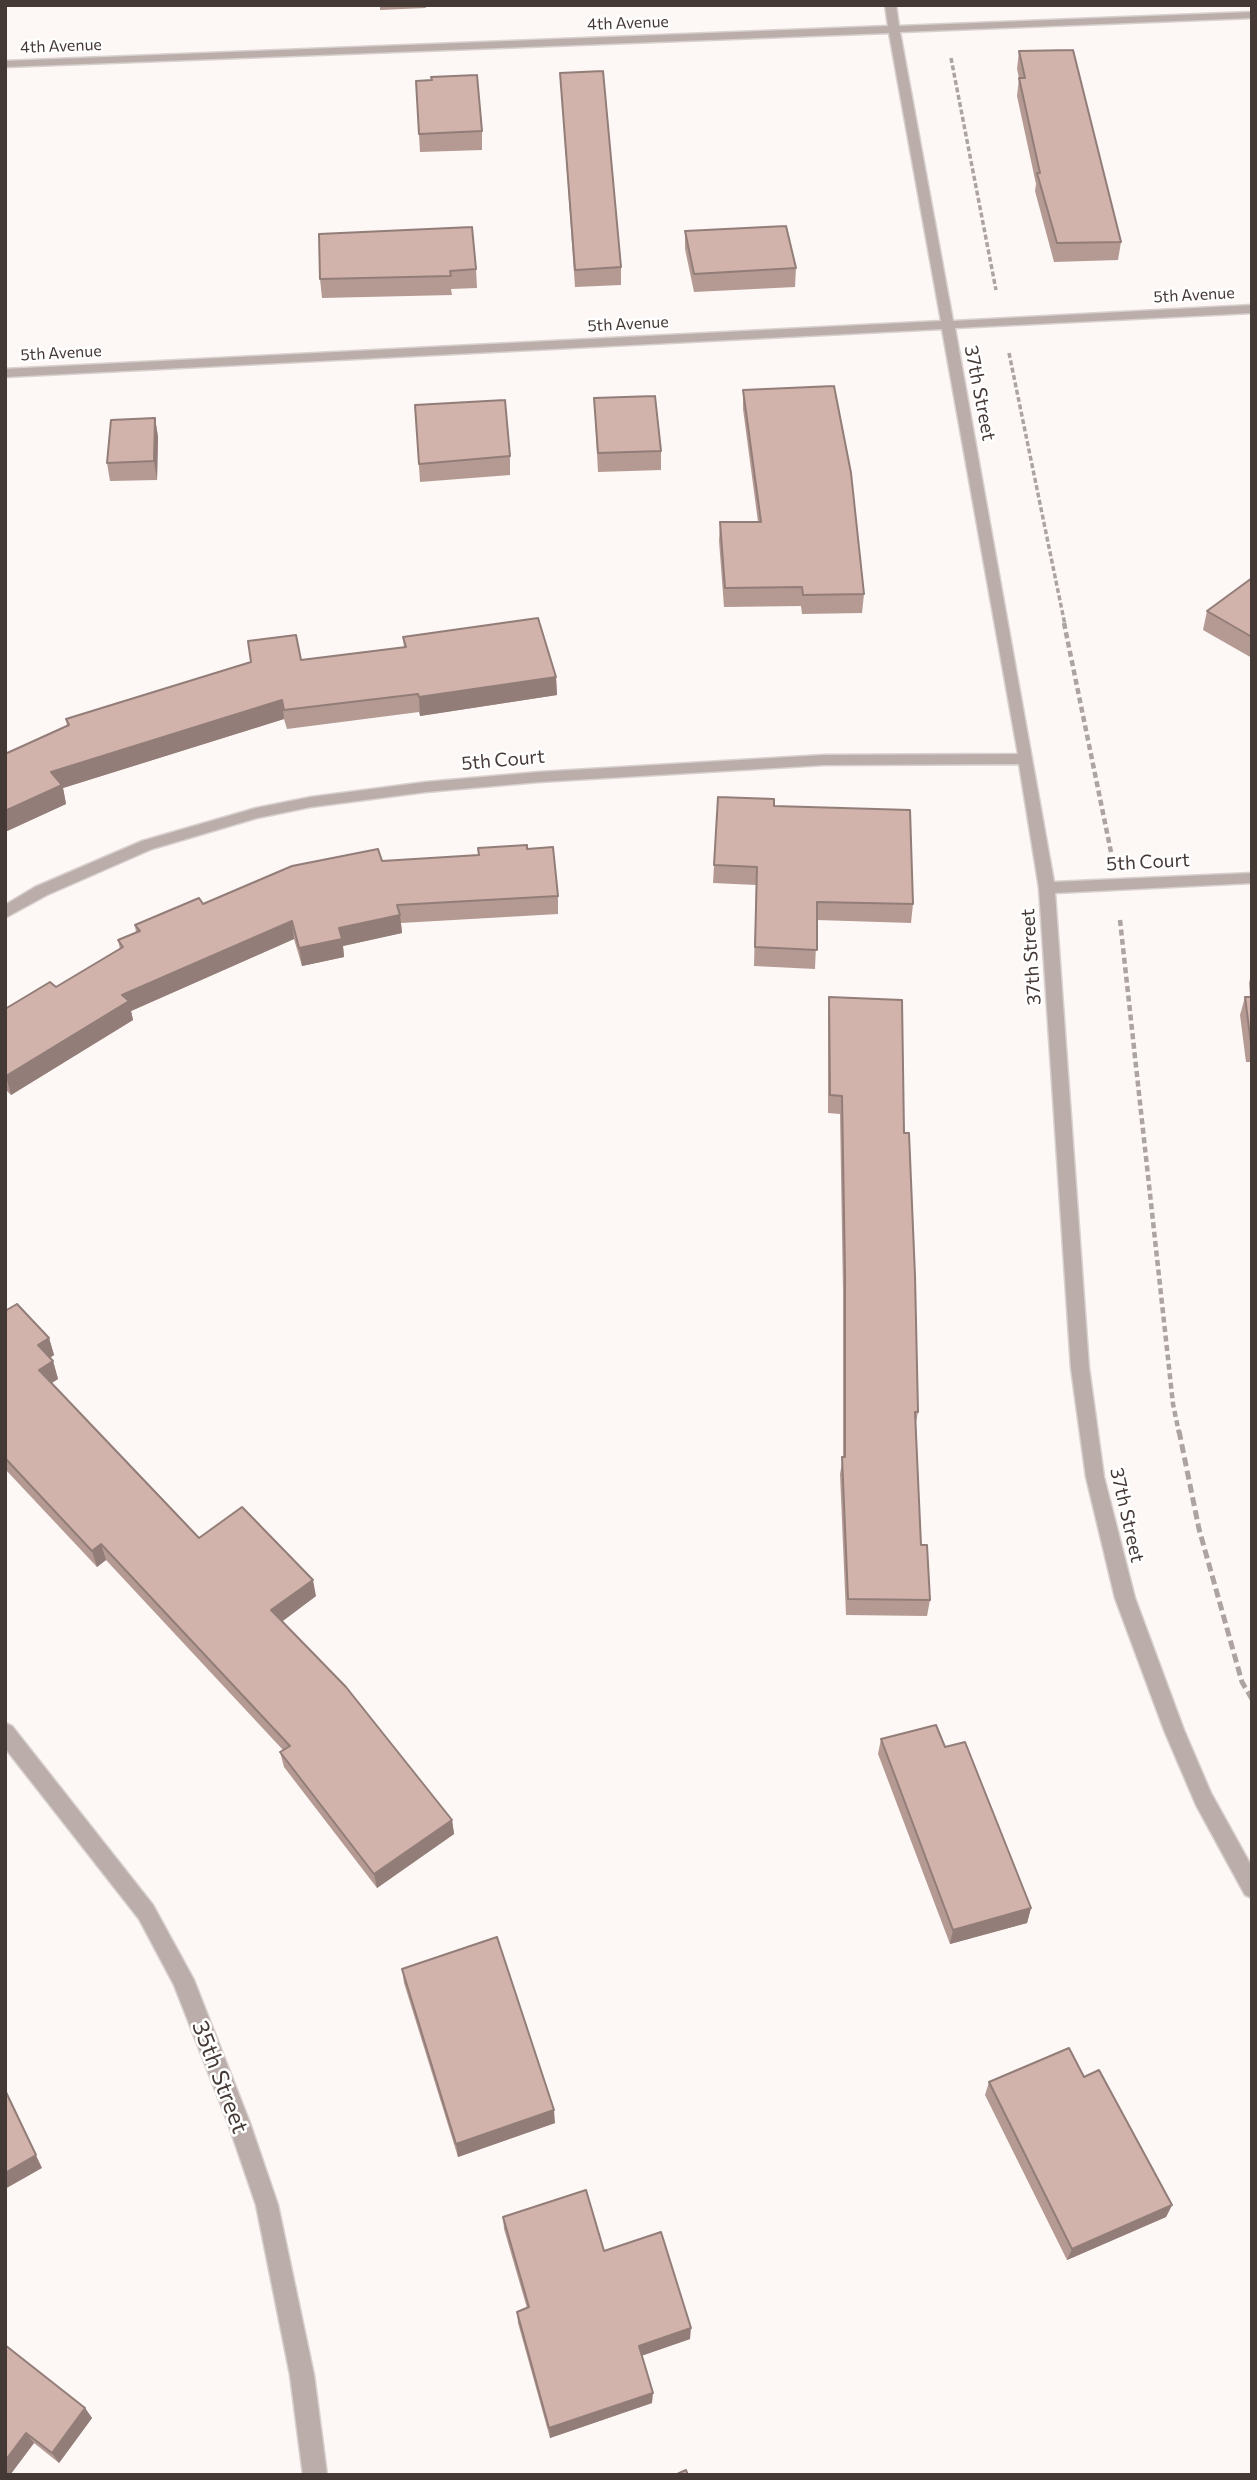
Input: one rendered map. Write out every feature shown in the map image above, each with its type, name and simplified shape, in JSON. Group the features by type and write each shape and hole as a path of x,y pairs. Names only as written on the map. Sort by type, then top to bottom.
{"street":[{"name":"37th Street","path":"890,5 1047,888 1080,1368 1096,1477 1125,1598 1174,1730 1203,1798 1252,1888"},
{"name":"4th Avenue","path":"5,64 1252,15"},
{"name":"5th Avenue","path":"5,373 1252,309"},
{"name":"5th Court","path":"5,912 41,891 147,845 256,813 311,802 426,787 824,760 1026,759"},
{"name":"5th Court","path":"1047,888 1252,878"},
{"name":"35th Street","path":"5,1732 146,1912 183,1980 239,2123 267,2205 302,2375 315,2475"}],"building":[{"path":"1073,50 1121,242 1057,243 1037,173 1040,173 1019,78 1025,78 1019,51"},
{"path":"603,71 621,267 575,270 560,73"},
{"path":"477,75 482,131 419,134 416,81 432,80 431,77"},
{"path":"786,226 796,268 694,274 685,231"},
{"path":"472,227 476,269 450,271 451,276 320,279 319,234"},
{"path":"834,386 851,473 864,594 803,595 802,587 725,588 720,522 761,522 743,390"},
{"path":"655,396 661,451 598,453 594,398"},
{"path":"505,400 510,456 419,464 415,405"},
{"path":"155,418 154,461 107,463 111,420"},
{"path":"1252,578 1252,637 1207,611"},
{"path":"538,618 556,677 419,697 418,694 284,710 282,700 51,772 62,785 5,811 5,754 69,725 66,719 251,662 248,641 296,635 301,660 406,647 403,637"},
{"path":"718,797 774,799 774,806 910,810 913,904 817,902 817,950 755,947 757,867 714,865"},
{"path":"527,845 527,849 553,847 558,896 397,905 400,915 339,928 342,939 299,948 292,921 122,995 129,1001 5,1076 5,1009 50,982 56,987 123,947 118,940 140,931 135,925 199,898 203,904 292,866 378,849 382,861 479,855 478,848"},
{"path":"829,997 902,1000 904,1133 909,1133 915,1276 918,1412 915,1412 921,1545 927,1545 930,1600 848,1599 842,1457 845,1457 845,1274 842,1096 830,1095"},
{"path":"1245,997 1252,997 1252,1044 1251,1044"},
{"path":"17,1304 49,1338 38,1345 53,1361 39,1370 199,1538 242,1507 313,1580 271,1610 346,1687 452,1820 374,1874 280,1752 290,1746 101,1544 92,1551 5,1458 5,1311"},
{"path":"936,1725 945,1747 965,1742 1031,1908 953,1930 881,1739"},
{"path":"497,1937 554,2110 456,2144 402,1969"},
{"path":"1069,2048 1084,2077 1099,2070 1172,2205 1072,2249 989,2082"},
{"path":"5,2090 36,2155 5,2173"},
{"path":"586,2190 604,2251 661,2232 691,2328 639,2346 653,2393 549,2428 517,2312 529,2307 503,2217"},
{"path":"5,2345 85,2408 52,2453 26,2433 5,2461"},
{"path":"686,2470 688,2475 675,2475"}]}
